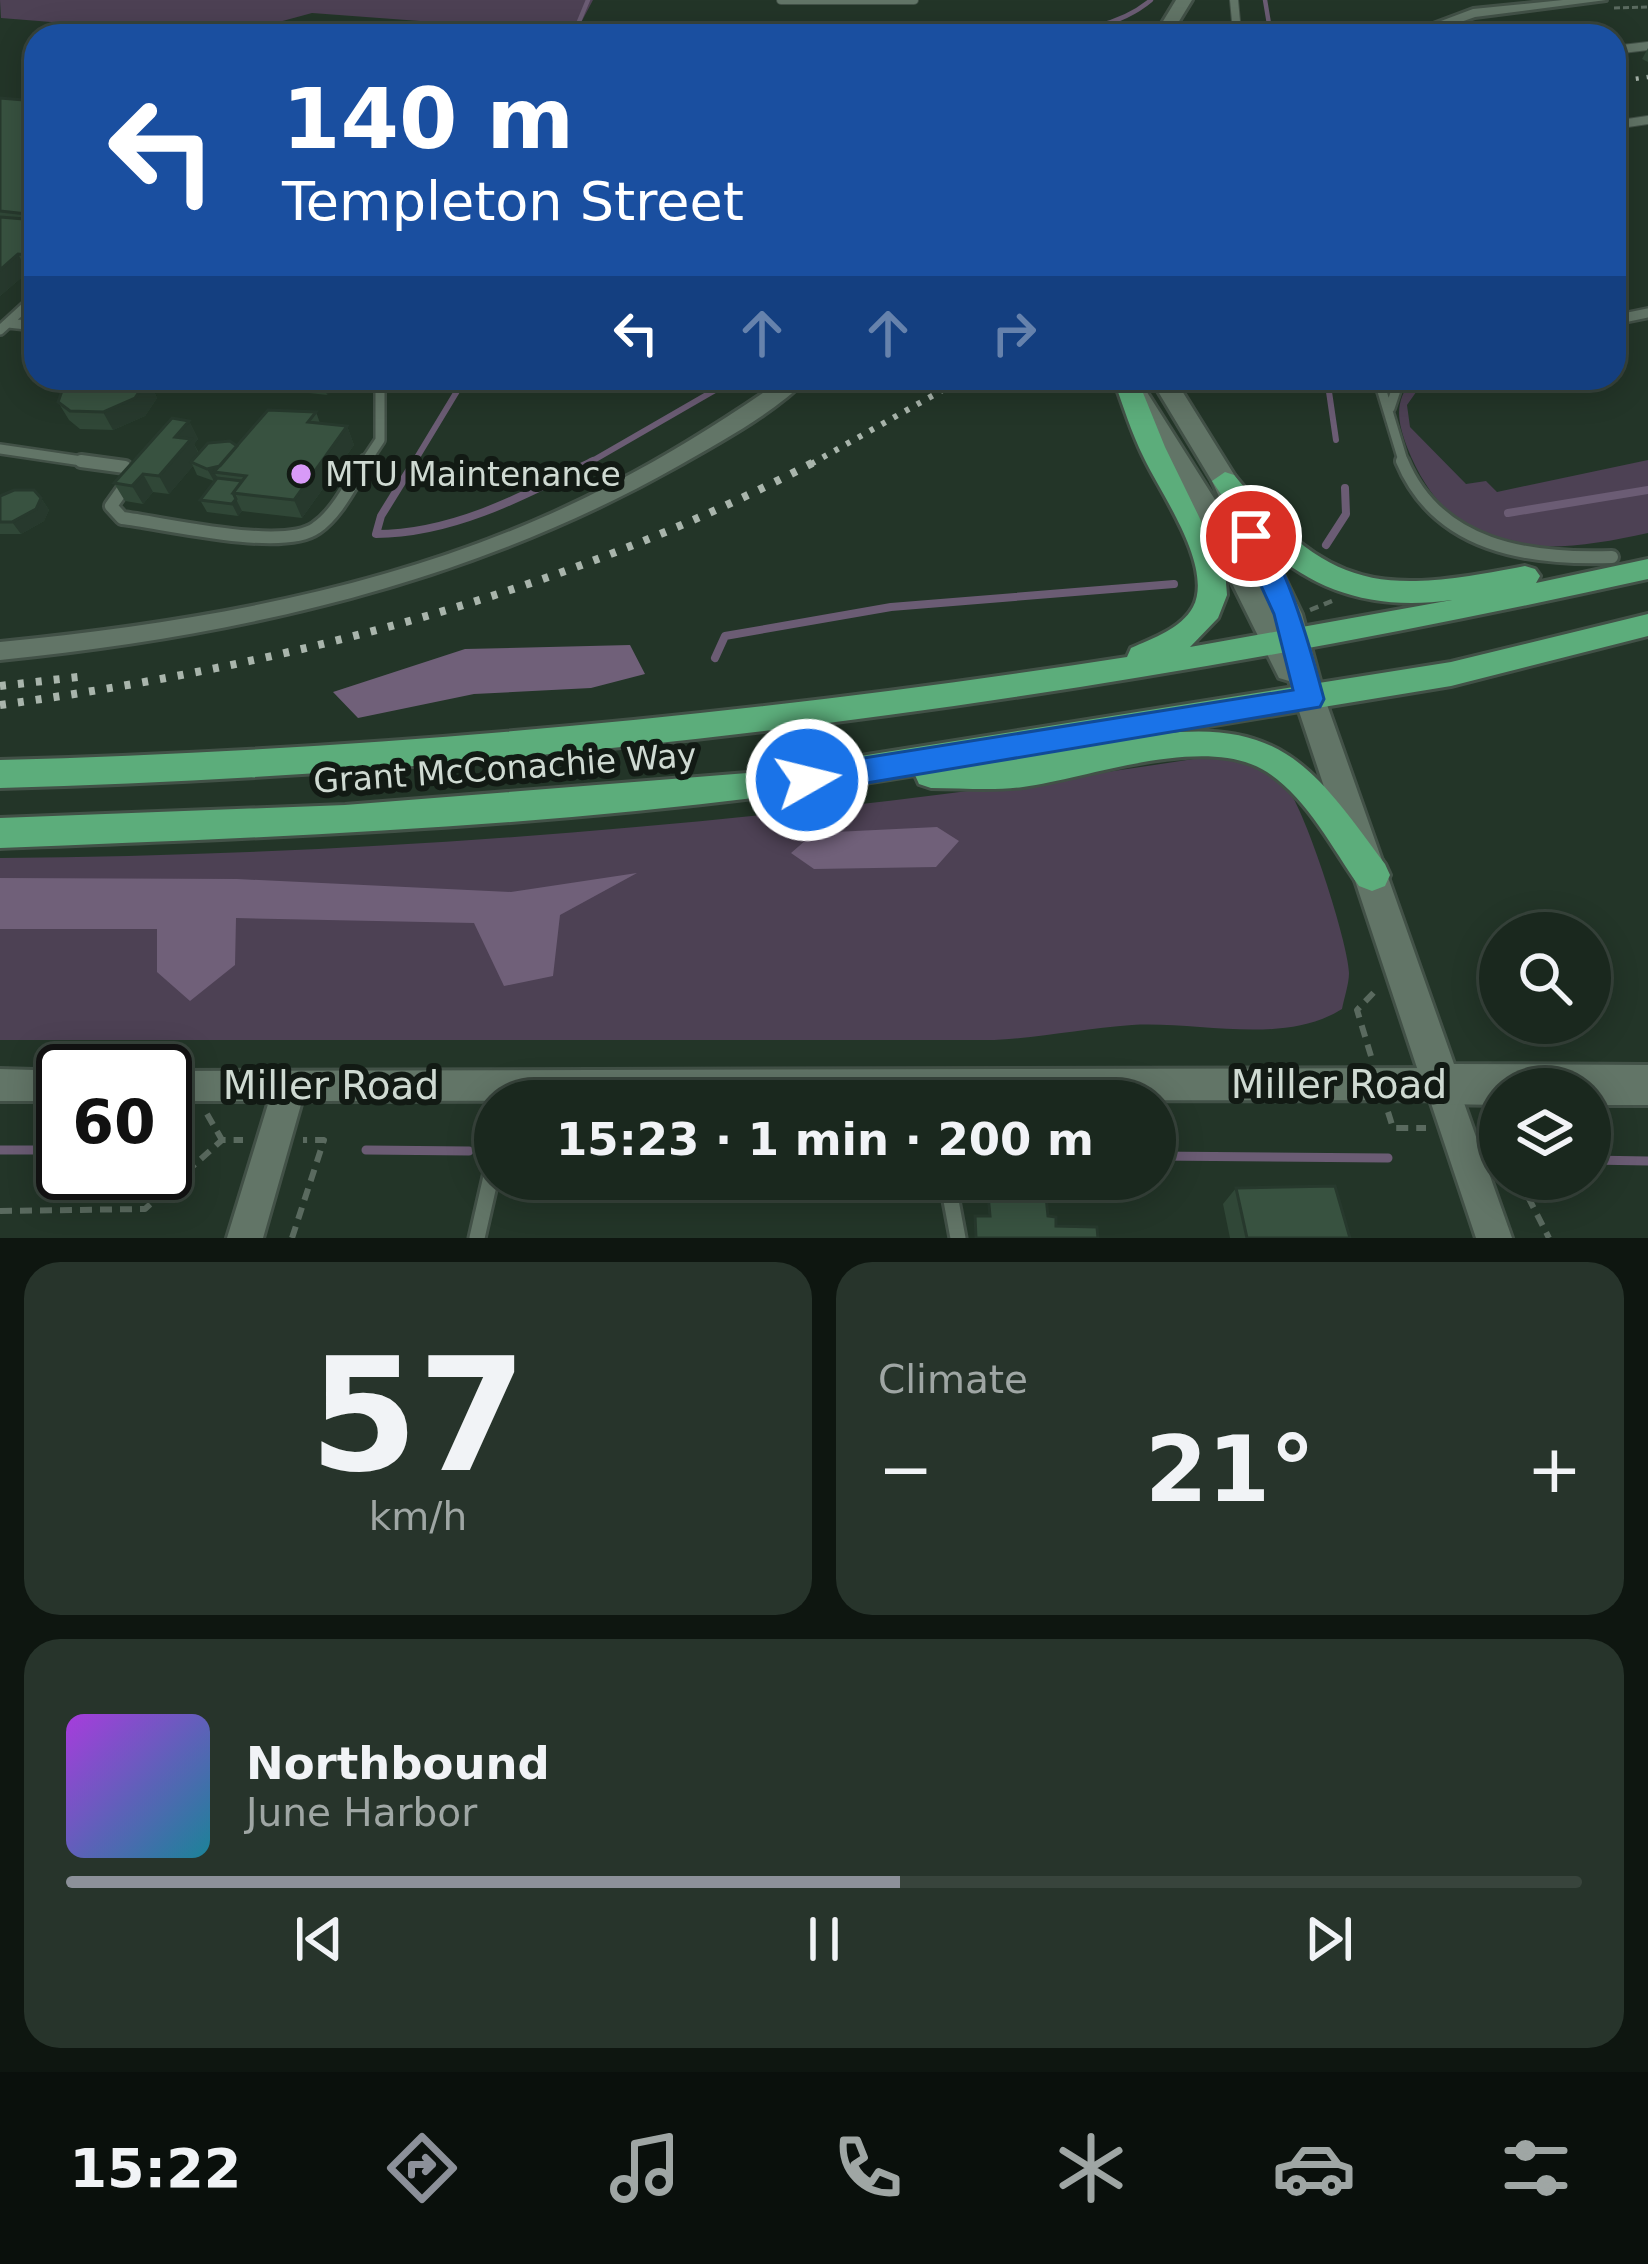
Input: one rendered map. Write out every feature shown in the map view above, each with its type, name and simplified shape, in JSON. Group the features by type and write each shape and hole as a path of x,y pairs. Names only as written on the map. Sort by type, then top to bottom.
{"main road":[{"path":"842,712 967,685 1140,657 1177,642 1196,625 1214,598 1213,567 1156,456 1130,390"},
{"path":"1225,482 1256,525 1283,550 1324,575 1366,591 1404,597 1452,592 1648,549"},
{"name":"Grant McConachie Way","path":"0,773 240,765 842,712 1287,645 1648,568"},
{"name":"Grant McConachie Way","path":"0,833 457,813 853,774 1451,674 1648,625"},
{"path":"1451,674 1648,642"},
{"path":"853,774 1014,774 1199,744 1232,744 1266,754 1300,781 1372,875"}],"street":[{"path":"1442,24 1473,13 1545,2 1600,0"},
{"path":"0,651 212,623 320,598 452,557 653,471 725,430 781,390"},
{"path":"1133,390 1287,645"},
{"path":"1169,390 1225,482 1310,699 1494,1238"},
{"path":"0,1085 36,1085"},
{"name":"Miller Road","path":"192,1085 474,1092"},
{"path":"245,1238 290,1085"},
{"name":"Miller Road","path":"1176,1088 1648,1085"}],"lane":[{"path":"781,0 914,0"},
{"path":"0,449 125,467 130,478 111,506 122,518 295,537 326,521 380,440 380,390"},
{"path":"1381,390 1412,482 1451,524 1523,554 1612,557"},
{"path":"1388,416 1396,390"},
{"path":"477,1238 486,1200"},
{"path":"952,1200 958,1238"}],"path":[{"path":"1310,610 1349,594"},
{"path":"0,1211 145,1209 223,1139"},
{"path":"292,1238 324,1140"},
{"path":"1530,1200 1549,1238"}],"shaded area":[{"path":"0,0 593,0 580,24 460,24 312,13 271,24 76,24 1,18"},
{"path":"1406,390 1418,390 1407,405 1410,427 1466,484 1486,481 1497,492 1648,460 1648,533 1538,546 1506,542 1476,531 1449,512 1426,485 1401,428"},
{"path":"630,645 645,674 591,688 474,694 358,718 333,692 465,649"},
{"path":"1213,756 1244,761 1272,773 1287,788 1305,823 1334,907 1349,973 1342,1009 1319,1020 1267,1029 1132,1025 994,1040 0,1040 0,858 304,850 608,830 911,798"},
{"path":"937,827 959,841 936,867 814,869 791,853 814,833"},
{"path":"637,873 560,915 553,976 504,986 474,923 236,918 235,965 190,1001 157,972 157,929 0,929 0,878 237,879 511,892"}],"building":[{"path":"0,98 24,100 24,214 0,211"},
{"path":"0,217 24,219 24,255 18,254 0,270"},
{"path":"62,390 140,390 135,398 103,412 70,411 58,402"},
{"path":"268,410 316,412 308,422 347,426 294,500 233,493 246,476 214,472"},
{"path":"172,418 189,421 175,437 191,439 159,476 143,474 132,486 114,483"},
{"path":"230,441 237,446 220,466 207,469 191,462 208,443"},
{"path":"217,478 242,481 232,504 200,500"},
{"path":"34,490 41,498 36,509 12,522 0,522 0,496"},
{"path":"1335,1186 1350,1238 1247,1238 1236,1188"},
{"path":"988,1200 1046,1200 1048,1216 1056,1217 1056,1226 1097,1227 1098,1238 976,1238 975,1216 990,1216"}],"waterway":[{"path":"578,24 588,0"},
{"path":"1105,24 1151,0"},
{"path":"1265,0 1269,24"},
{"path":"413,464 458,390"},
{"path":"588,464 715,390"},
{"path":"1329,390 1336,440"},
{"path":"415,461 381,516 376,534 461,520 588,464"},
{"path":"588,464 593,461"},
{"path":"1326,545 1346,514 1345,488"},
{"path":"1508,513 1648,490"},
{"path":"715,658 725,636 891,607 1174,584"},
{"path":"0,1150 36,1150"},
{"path":"366,1150 469,1151"},
{"path":"1176,1156 1388,1158"},
{"path":"1611,1160 1648,1161"}],"railway":[{"path":"1626,80 1648,77"},
{"path":"811,464 943,390"},
{"path":"0,705 211,669 419,618 621,550 816,461"},
{"path":"0,686 78,677"}],"place":[{"name":"MTU Maintenance","path":"301,474"}],"route":[{"path":"807,780 1310,699 1288,614 1251,536"}]}
